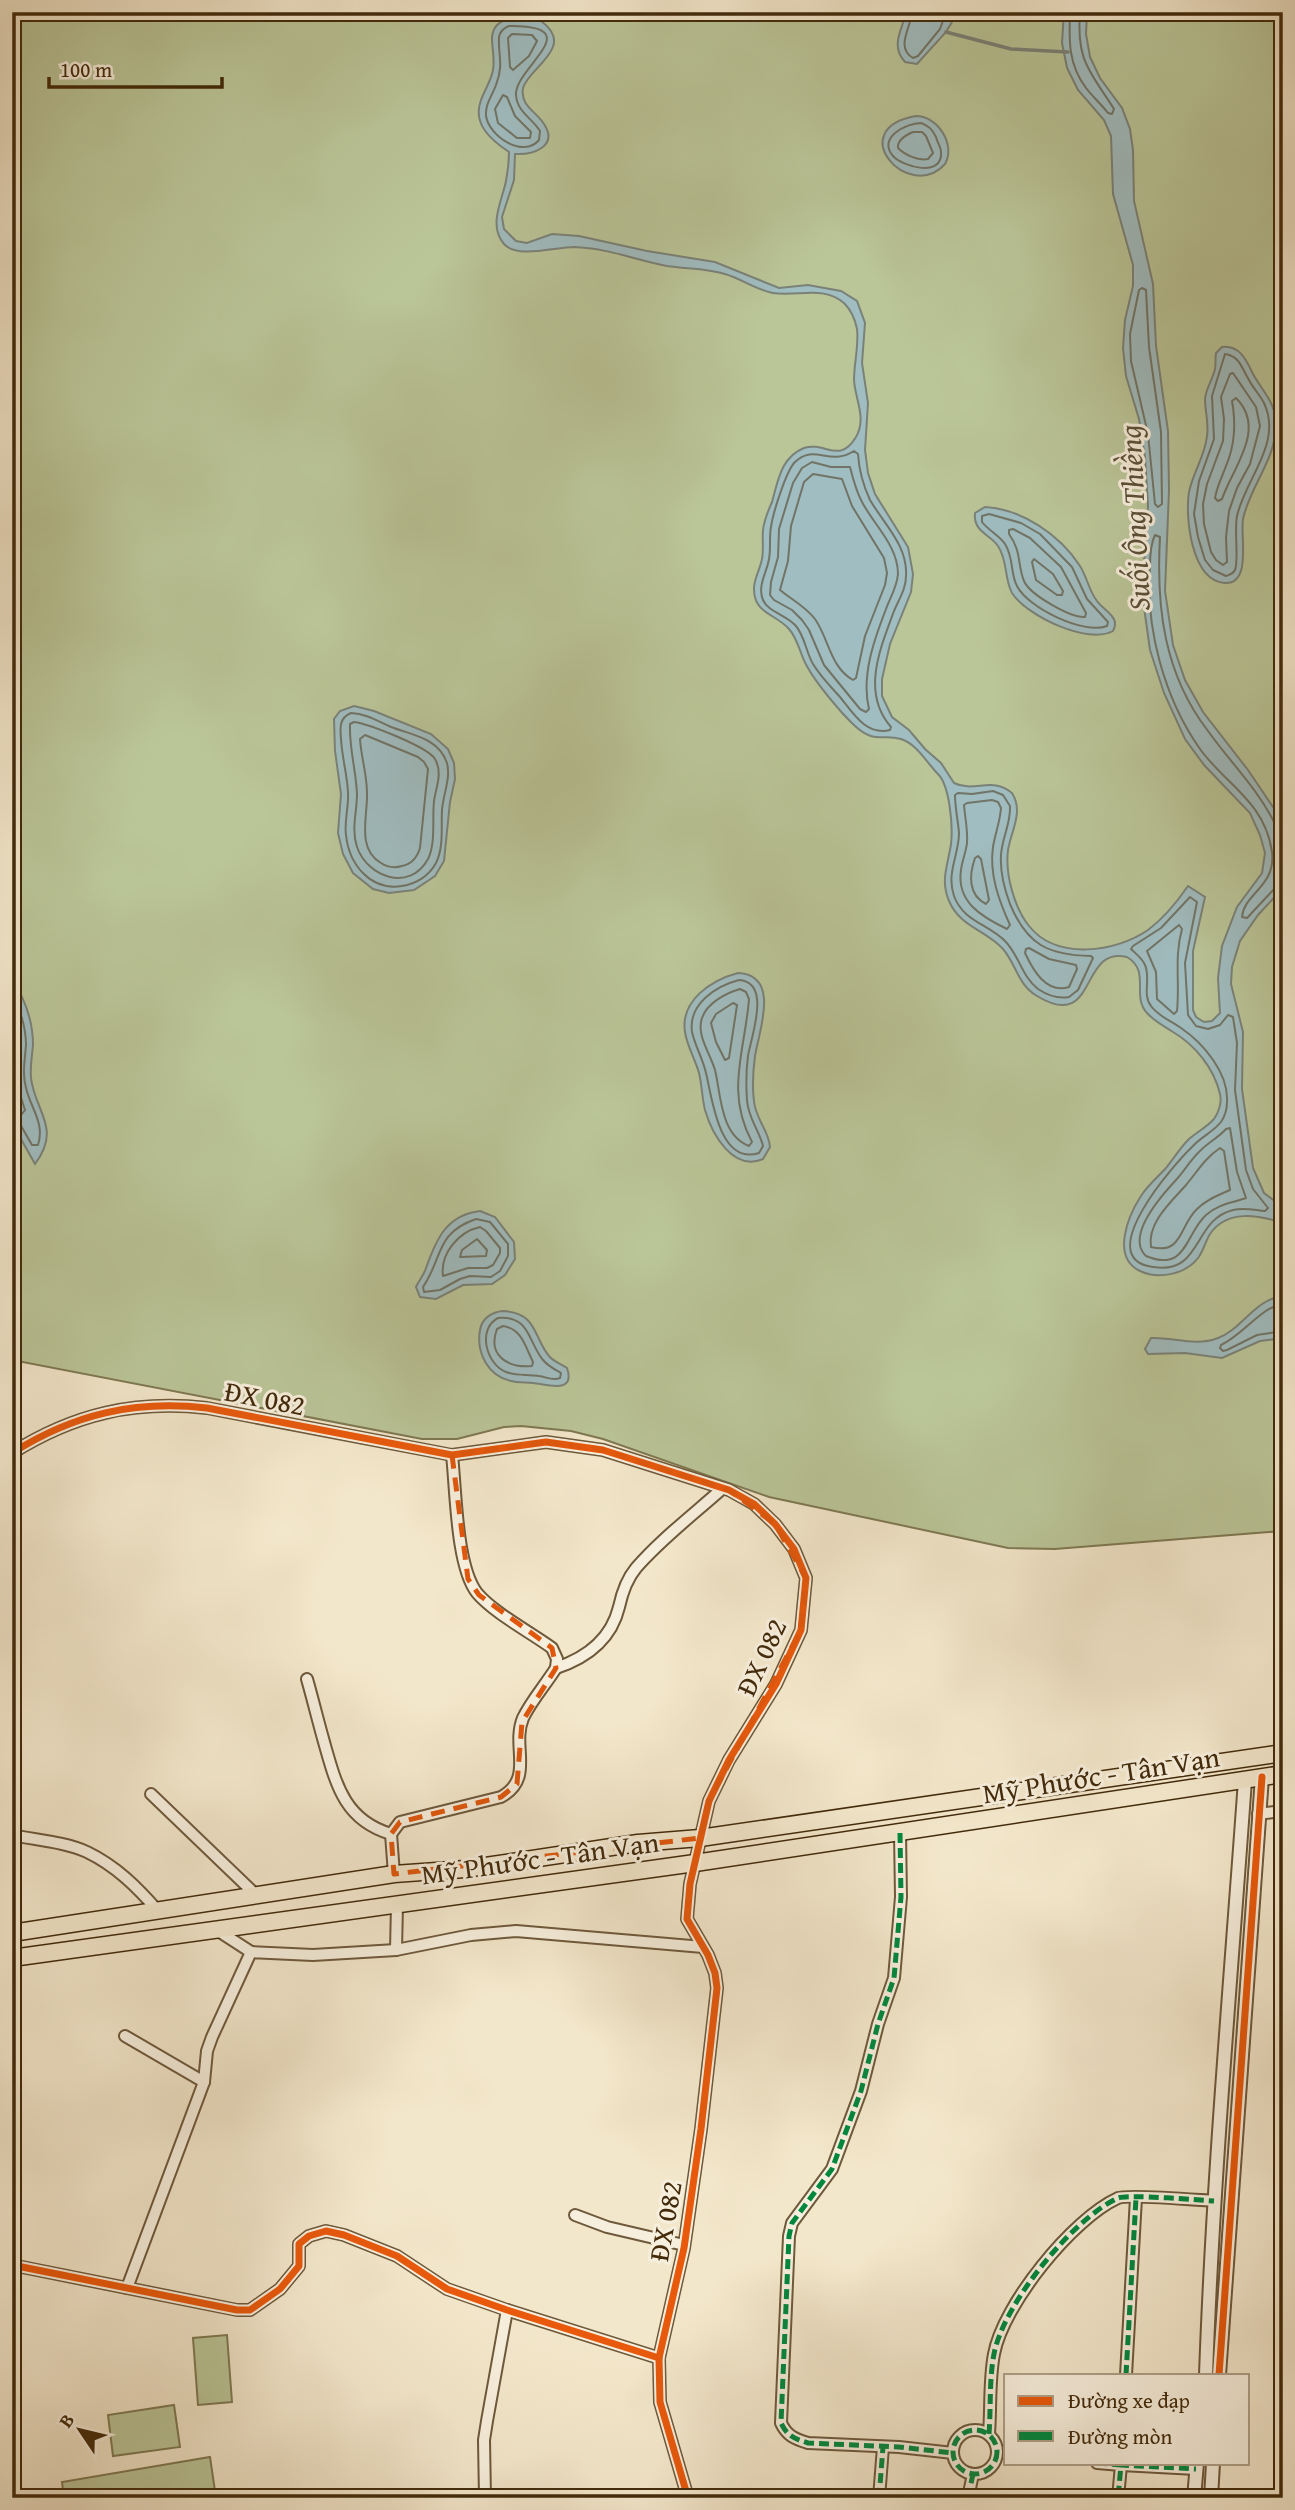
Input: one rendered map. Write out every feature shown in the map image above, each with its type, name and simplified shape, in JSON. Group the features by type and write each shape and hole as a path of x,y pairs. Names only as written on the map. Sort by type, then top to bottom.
{"main road":[{"name":"Mỹ Phước - Tân Vạn","path":"12,1933 394,1874 465,1869 638,1843 700,1838 1283,1753"},
{"name":"Mỹ Phước - Tân Vạn","path":"12,1958 695,1863 1283,1774"}],"street":[{"name":"ĐX 082","path":"12,1453 40,1436 91,1416 129,1408 168,1405 207,1408 452,1455 546,1442 575,1445 603,1450 723,1488 754,1504 775,1524 794,1549 806,1578 801,1630 776,1684 729,1760 709,1801 690,1884 687,1919 715,1973 717,1988 701,2130 684,2245 659,2358 660,2402 688,2498"},
{"path":"394,1874 391,1834 400,1822 501,1797 511,1792 520,1776 522,1722 556,1668 557,1659 552,1648 479,1595 468,1579 463,1561 452,1455"},
{"path":"556,1668 586,1654 605,1638 616,1618 623,1589 634,1570 723,1488"},
{"path":"307,1679 335,1783 346,1803 359,1818 374,1829 391,1834"},
{"path":"1219,2374 1262,1777"},
{"path":"1206,2374 1213,2201 1223,2098 1244,1780"},
{"path":"151,1794 256,1895"},
{"path":"1258,1814 1283,1811"},
{"path":"900,1833 901,1897 894,1978 878,2024 861,2091 832,2169 792,2224 787,2250 780,2423 785,2432 794,2439 808,2443 953,2453"},
{"path":"12,1835 84,1851 108,1863 132,1882 158,1911"},
{"path":"396,1950 397,1905"},
{"path":"217,1930 251,1952 313,1955 396,1950 471,1935 516,1931 703,1947"},
{"path":"127,2288 204,2082 207,2051 212,2036 251,1952"},
{"path":"125,2036 204,2082"},
{"path":"1223,2098 1237,2098"},
{"path":"989,2434 978,2430 965,2432 956,2441 953,2453 961,2470 973,2474 985,2472 1002,2457 989,2434 994,2353 1012,2308 1022,2291 1055,2250 1086,2220 1119,2197 1213,2201"},
{"path":"1126,2374 1136,2198"},
{"path":"575,2215 607,2227 684,2245"},
{"path":"12,2265 237,2311 250,2310 280,2289 299,2266 299,2244 309,2236 326,2231 344,2235 397,2256 447,2288 659,2358"},
{"path":"485,2498 486,2421 507,2310"},
{"path":"879,2498 883,2447"},
{"path":"1118,2498 1121,2464 1213,2466 1210,2498"},
{"path":"1194,2498 1196,2466"},
{"path":"968,2498 973,2474"}],"highlighted area":[{"path":"546,1442 603,1450 729,1490 775,1524 806,1578 801,1630 709,1801 700,1838 394,1874 391,1834 400,1822 501,1797 517,1784 522,1722 556,1668 552,1648 479,1595 468,1579 452,1455"}],"green space":[{"path":"12,12 1283,12 1283,1531 1055,1549 1008,1548 769,1497 603,1439 571,1431 521,1426 504,1427 457,1439 422,1439 12,1360"},
{"path":"227,2335 232,2402 198,2405 193,2338"},
{"path":"174,2405 180,2447 113,2456 108,2415"},
{"path":"210,2457 216,2498 64,2498 62,2482"}],"water":[{"path":"906,12 953,12 952,22 946,32 917,64 905,62 898,50 898,38"},
{"path":"1064,12 1087,12 1086,34 1090,57 1100,78 1122,108 1130,129 1134,201 1153,284 1156,346 1168,431 1169,490 1165,591 1173,645 1185,680 1203,712 1248,770 1279,816 1283,827 1283,888 1258,915 1240,941 1232,967 1231,984 1243,1032 1242,1089 1253,1168 1264,1193 1283,1207 1283,1223 1253,1216 1234,1217 1217,1226 1210,1234 1193,1264 1179,1272 1164,1275 1147,1274 1131,1265 1124,1246 1127,1225 1144,1192 1186,1142 1214,1119 1220,1104 1220,1094 1208,1066 1181,1037 1147,1013 1140,999 1138,969 1127,957 1112,957 1101,963 1080,997 1070,1004 1056,1004 1037,996 1025,986 1003,949 966,923 949,901 945,872 952,828 948,797 942,780 907,741 894,737 873,737 849,720 812,674 792,633 757,603 754,587 763,555 764,523 785,464 790,457 804,448 844,450 859,430 860,416 854,380 857,335 851,312 844,303 827,294 773,293 718,272 667,266 574,247 527,252 510,248 499,237 497,229 509,152 490,137 479,117 481,100 493,70 494,30 504,21 511,19 541,21 551,31 554,40 547,57 527,80 523,94 526,104 544,124 548,139 546,144 536,151 515,154 514,180 502,217 504,229 516,241 527,243 552,234 579,236 715,262 779,288 808,285 841,291 857,301 865,323 862,363 868,403 865,450 868,473 875,494 908,547 913,574 911,592 890,644 882,679 882,696 892,717 909,730 941,763 954,783 961,786 998,786 1012,793 1017,814 1008,850 1009,880 1024,918 1041,937 1071,948 1104,948 1135,938 1148,930 1170,910 1188,886 1205,897 1193,951 1193,1010 1196,1017 1204,1022 1212,1021 1220,1013 1218,978 1222,946 1237,907 1262,873 1265,853 1250,813 1204,765 1185,739 1164,693 1150,650 1142,593 1148,505 1145,458 1139,419 1126,376 1123,348 1125,320 1133,286 1133,265 1113,194 1111,136 1104,120 1078,90 1067,68 1062,43"},
{"path":"916,116 924,117 938,126 948,148 945,164 930,174 915,175 900,170 889,160 883,147 884,135 895,123"},
{"path":"1222,347 1233,348 1244,358 1271,403 1276,424 1272,449 1243,519 1242,568 1239,576 1225,583 1214,580 1204,571 1193,546 1188,516 1189,492 1207,436 1206,395 1215,369 1216,353"},
{"path":"985,507 1026,518 1062,544 1080,566 1094,597 1111,614 1115,622 1113,631 1089,634 1074,631 1044,619 1020,602 1012,593 998,546 983,532 975,519 975,513"},
{"path":"354,706 374,711 431,734 448,749 454,763 455,779 444,861 435,876 414,890 389,893 373,889 353,873 343,854 338,833 341,794 334,719 340,711"},
{"path":"738,973 751,976 759,983 764,1006 755,1056 753,1090 755,1107 770,1147 763,1159 752,1162 733,1156 713,1130 705,1110 699,1073 685,1032 688,1010 700,993 708,986"},
{"path":"12,979 30,1019 33,1036 31,1078 47,1130 43,1151 35,1164 12,1123"},
{"path":"480,1211 495,1217 514,1242 515,1259 505,1275 492,1284 463,1285 436,1299 420,1297 416,1287 444,1230 468,1213"},
{"path":"1283,1296 1283,1338 1260,1341 1222,1358 1185,1353 1148,1354 1145,1349 1151,1338 1201,1342 1218,1338 1227,1334 1256,1308 1273,1298"},
{"path":"503,1311 523,1316 529,1321 549,1356 567,1368 569,1376 564,1385 514,1382 490,1369 482,1355 480,1330 488,1316"}],"waterway":[{"path":"946,32 1011,49 1068,52"}],"marked path":[{"path":"900,1833 901,1897 894,1978 878,2024 861,2091 832,2169 792,2223 789,2236 781,2423 792,2436 808,2443 899,2447 953,2453"},
{"path":"989,2434 992,2364 1000,2334 1025,2289 1080,2224 1118,2198 1214,2201"},
{"path":"1126,2374 1136,2198"},
{"path":"975,2430 984,2431 991,2436 996,2443 997,2452 996,2461 991,2468 984,2473 975,2474 966,2473 959,2468 954,2461 953,2452 954,2443 959,2436 966,2431 975,2430"},
{"path":"879,2498 883,2447"},
{"path":"1109,2464 1121,2465 1118,2498"},
{"path":"1121,2464 1196,2469"},
{"path":"968,2498 973,2474"}],"cycle path":[{"path":"12,1453 58,1428 82,1420 130,1408 154,1406 207,1408 452,1455 546,1442 603,1450 729,1490 754,1504 775,1524 794,1549 806,1578 801,1630 776,1684 729,1760 709,1801 690,1884 687,1919 708,1955 717,1988 684,2248 659,2358 660,2402 688,2498"},
{"path":"1219,2374 1262,1777"},
{"path":"12,2265 237,2310 250,2310 280,2289 299,2266 299,2244 309,2236 326,2231 344,2235 397,2256 447,2289 659,2358"}],"water label":[{"name":"Suối Ông Thiềng","path":"1135,518"}]}
